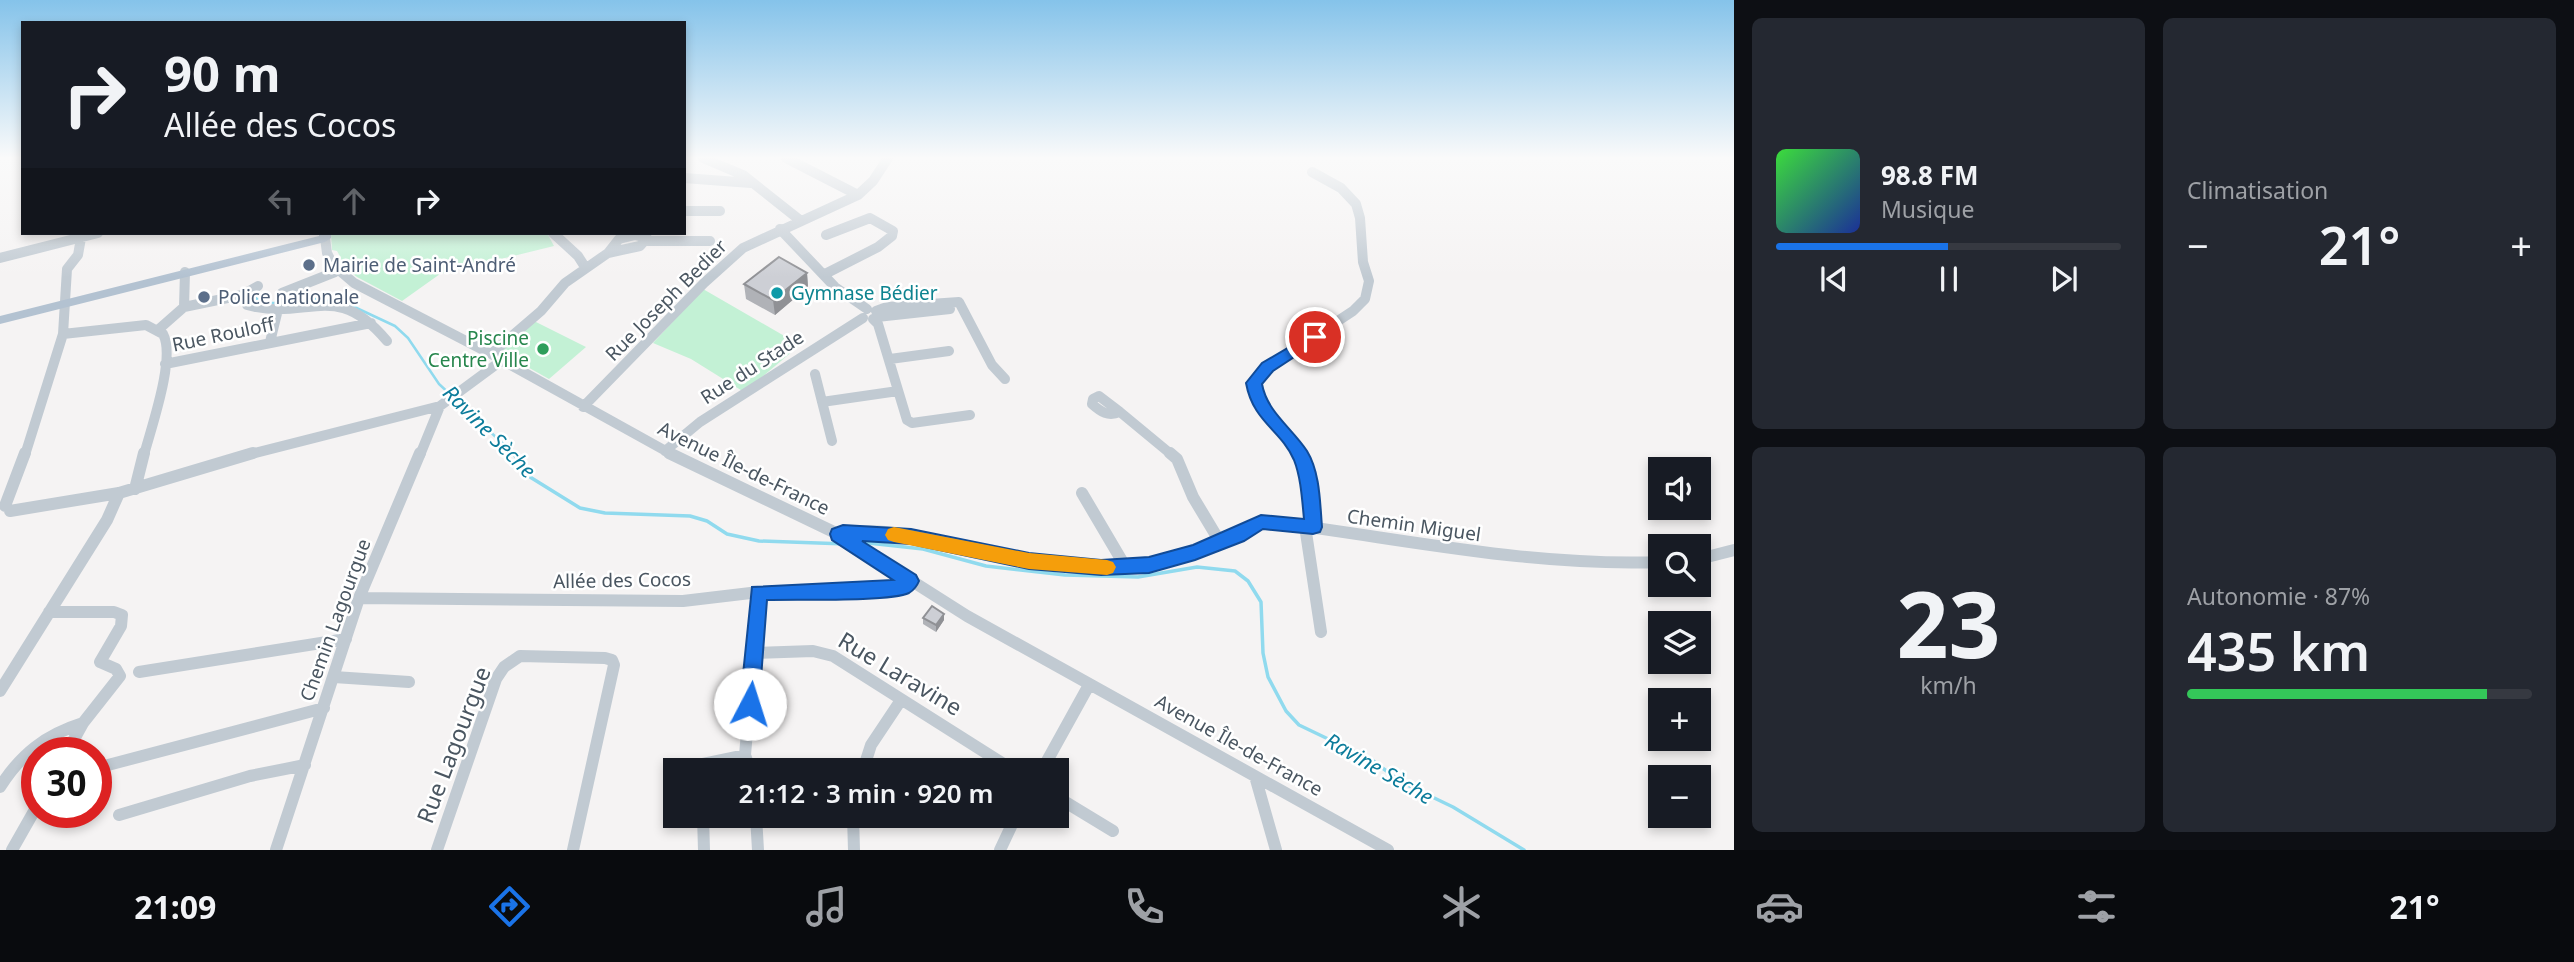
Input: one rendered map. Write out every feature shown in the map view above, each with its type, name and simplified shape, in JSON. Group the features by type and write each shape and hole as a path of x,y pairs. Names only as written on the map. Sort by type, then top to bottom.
{"main road":[{"path":"0,314 185,272 322,235"},
{"path":"0,320 65,300 322,235"}],"street":[{"path":"772,198 802,221"},
{"name":"Rue Joseph Bedier","path":"583,407 704,282 743,248 853,198"},
{"path":"1321,632 1309,526 1310,490 1301,456 1257,401 1254,383 1268,367 1353,311 1365,299 1369,281 1363,262 1360,218 1356,204 1350,198"},
{"path":"686,211 720,211"},
{"path":"825,274 878,247 892,236 893,231 870,218 826,235"},
{"path":"780,229 835,287 871,315 878,324 910,422 970,415"},
{"path":"0,258 91,235"},
{"path":"270,342 279,303 335,272 322,235"},
{"path":"555,235 586,267"},
{"path":"608,253 613,243 628,235"},
{"path":"636,235 643,236 646,241"},
{"path":"81,238 78,255 66,270 65,336 4,511 119,493 286,443 444,404 459,394 496,358 565,284 608,253 640,246 646,241 710,241"},
{"path":"184,307 185,272"},
{"name":"Avenue Île-de-France","path":"335,272 665,452 843,537 905,578 1089,685 1388,850"},
{"path":"159,329 184,307 242,295 258,286"},
{"path":"242,295 247,305 337,305 359,313 387,341"},
{"name":"Rue du Stade","path":"665,452 700,422 758,387 818,345 871,315 964,307 992,365 1005,379"},
{"name":"Rue Rouloff","path":"165,364 371,323"},
{"path":"65,336 133,325 152,325 159,329 165,338 165,364 135,489"},
{"path":"890,359 949,351"},
{"name":"Rue du Stade","path":"815,374 832,441"},
{"path":"822,402 898,391"},
{"name":"Chemin Lagourgue","path":"275,850 359,598 444,404"},
{"path":"1120,412 1177,459 1193,497 1220,542"},
{"path":"0,691 107,520 119,493"},
{"path":"1082,493 1125,566"},
{"name":"Chemin Miguel","path":"843,537 876,532 911,536 1029,561 1101,568 1149,565 1220,542 1261,522 1309,526 1372,538 1501,555 1614,564 1648,563"},
{"path":"1711,556 1734,550"},
{"name":"Allée des Cocos","path":"359,598 683,600 759,592 885,589 904,587 905,578"},
{"path":"746,758 759,592"},
{"path":"49,612 114,612 122,615 121,626 100,662 116,669 120,676 75,737"},
{"path":"139,672 346,639"},
{"name":"Rue Laravine","path":"754,653 813,651 833,656 994,758"},
{"name":"Rue Lagourgue","path":"437,850 496,679 511,661 526,655 605,658 612,660 614,665 573,850"},
{"path":"334,677 409,682"},
{"path":"1049,758 1089,685"},
{"path":"866,758 870,745 901,700"},
{"path":"112,764 324,708"},
{"path":"0,787 14,763 44,737 83,723"},
{"path":"729,758 745,755"},
{"path":"119,815 250,776 305,765"},
{"path":"1255,776 1276,850"},
{"path":"1069,804 1113,831"},
{"path":"12,850 24,828"},
{"path":"704,828 705,850"},
{"path":"757,828 758,850"},
{"path":"853,828 854,850"},
{"path":"1000,850 1010,828"}],"green space":[{"path":"331,235 548,235 554,246 440,274 402,301 357,277 337,262 341,258 337,251 332,250"},
{"path":"703,289 800,345 744,392 691,359 653,343"},
{"name":"Piscine Centre Ville","path":"534,321 586,347 549,379 501,352"}],"building":[{"path":"779,257 807,273 773,300 744,284"},
{"path":"932,606 944,614 936,625 923,618"}],"waterway":[{"name":"Ravine Sèche","path":"253,295 261,303 278,303"},
{"name":"Ravine Sèche","path":"284,302 317,299 348,304 395,326 408,338 439,384 513,453"},
{"name":"Ravine Sèche","path":"513,453 530,477 580,508 605,513 690,516 707,521 727,534 759,541 846,544"},
{"name":"Ravine Sèche","path":"859,542 923,549 986,566 1065,575 1138,577 1197,567 1235,571 1248,581 1261,602 1263,653 1268,677 1286,711 1299,725 1372,760 1401,782 1453,807 1524,850"}],"slow traffic":[{"path":"894,535 911,536 1029,561 1107,567"}],"place":[{"name":"Mairie de Saint-André","path":"309,265"},
{"name":"Gymnase Bédier","path":"777,293"},
{"name":"Police nationale","path":"204,297"},
{"name":"Piscine Centre Ville","path":"543,349"}],"route":[{"path":"750,704 759,592 885,589 904,587 910,581 838,534 843,532 911,536 1029,561 1101,568 1149,565 1195,552 1261,522 1313,527 1310,490 1301,456 1257,401 1254,383 1268,367 1315,337"}]}
